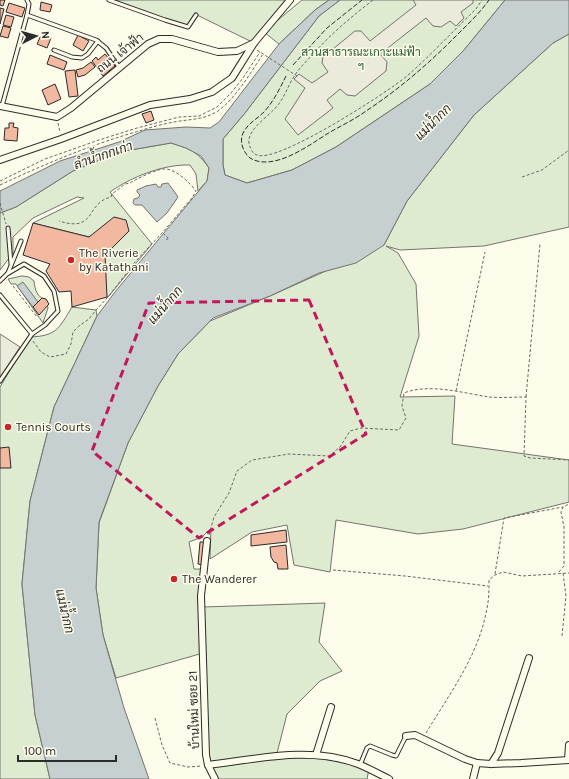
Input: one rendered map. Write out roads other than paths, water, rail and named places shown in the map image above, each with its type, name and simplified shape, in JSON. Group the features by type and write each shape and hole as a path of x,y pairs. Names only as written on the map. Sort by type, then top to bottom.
{"street":[{"name":"ถนน เจ้าฟ้า","path":"1,106 57,117 71,108 148,44 158,39 172,39 218,52 237,51 253,45 290,0"},
{"path":"0,160 62,139 150,105 190,99 212,92 232,78 253,45"},
{"name":"บ้านใหม่ ซอย 21","path":"207,541 202,596 206,754 208,765 296,754 316,755 331,757 360,765 387,779"},
{"path":"491,764 498,753 529,658"},
{"path":"316,755 330,707"},
{"path":"406,736 415,735 465,759 477,763 491,764 568,760 569,745"},
{"path":"473,779 477,763"},
{"path":"208,765 215,779"}],"lane":[{"path":"1,106 27,15 29,4 27,0"},
{"path":"109,0 188,27 196,15"},
{"path":"27,15 98,41 106,48 119,67"},
{"path":"54,50 72,57 82,58 88,54 98,41"},
{"path":"8,228 12,264"},
{"path":"8,274 21,241"},
{"path":"0,281 24,264 44,276 54,291 58,311 31,336 0,381"},
{"path":"0,295 31,336"},
{"path":"360,765 367,748 370,746 396,756 406,736"}],"water":[{"path":"329,0 340,0 319,16 245,113 223,139 223,165 225,175 247,183 292,170 336,147 430,84 464,50 505,0 569,0 569,34 553,43 474,115 407,201 384,245 356,263 319,273 270,296 213,318 178,354 158,386 128,443 99,522 96,588 103,635 124,708 149,779 50,779 35,715 22,584 30,501 54,407 97,316 115,292 207,181 209,168 201,156 186,148 171,143 119,152 73,171 16,207 0,213 0,191 60,161 119,142 145,130 186,127 210,128 219,122 279,44 315,10"},
{"path":"168,183 178,197 167,213 157,222 142,205 135,205 133,203 134,199 138,198 140,195 137,190 156,184 158,187 161,187 162,184"},
{"path":"23,282 38,302 33,307 17,286"}],"place":[{"name":"The Riverie by Katathani","path":"71,260"},
{"name":"Tennis Courts","path":"8,427"},
{"name":"The Wanderer","path":"174,579"}],"park label":[{"name":"สวนสาธารณะเกาะแม่ฟ้า ฯ","path":"361,59"}],"water label":[{"name":"แม่น้ำกก","path":"433,122"},
{"name":"ลำน้ำกกเก่า","path":"103,155"},
{"name":"แม่น้ำกก","path":"165,305"},
{"name":"แม่น้ำกก","path":"65,611"}]}
